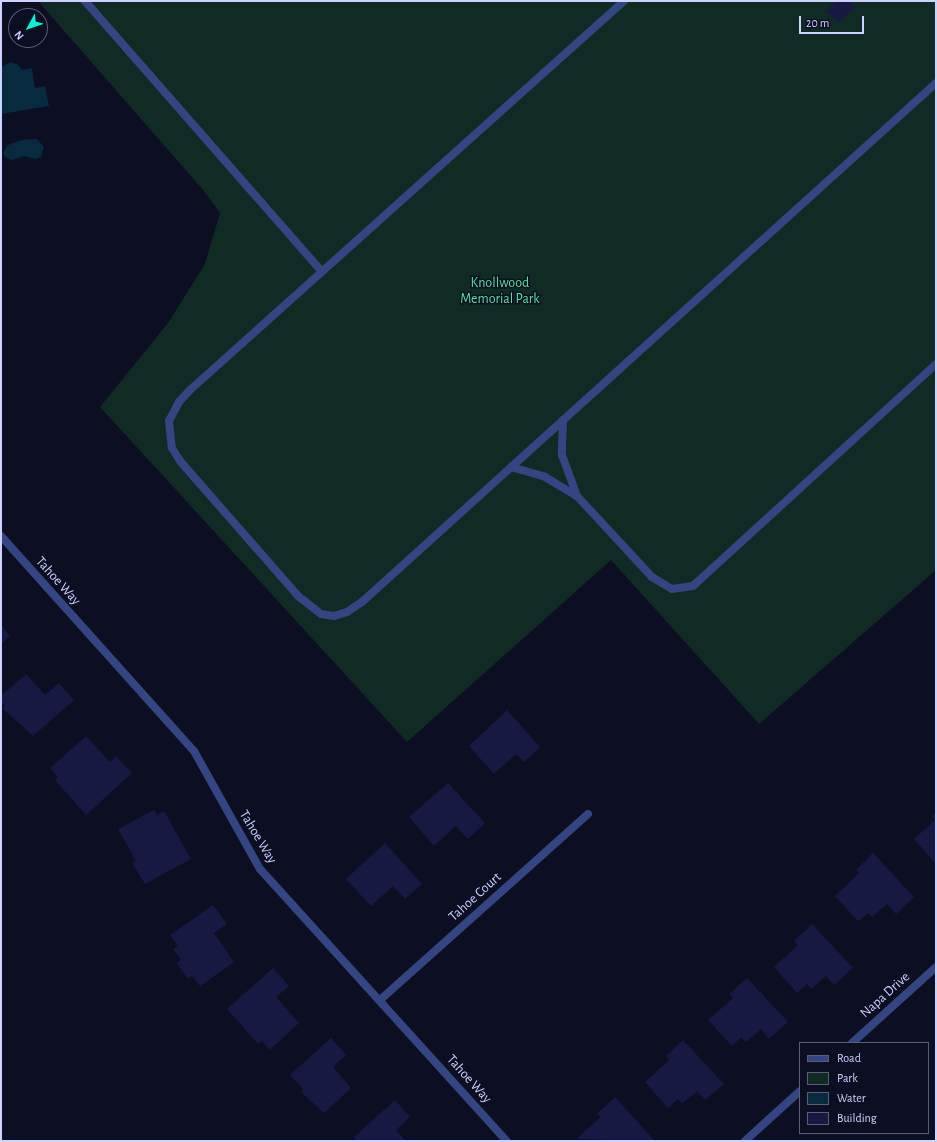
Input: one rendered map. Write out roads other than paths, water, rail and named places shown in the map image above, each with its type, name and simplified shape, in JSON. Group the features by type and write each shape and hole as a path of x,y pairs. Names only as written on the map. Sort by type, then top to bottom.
{"street":[{"path":"85,1 321,271"},
{"path":"624,1 190,390 179,402 168,421 172,448 180,461 298,596 321,614 334,616 348,612 362,602 936,83"},
{"path":"511,467 545,477 577,496 652,576 672,590 692,586 936,364"},
{"path":"563,420 562,455 577,496"},
{"name":"Tahoe Way","path":"1,536 194,751 260,869 507,1141"},
{"name":"Tahoe Court","path":"380,1000 588,814"},
{"name":"Napa Drive","path":"853,1042 936,967"},
{"path":"745,1141 799,1092"}],"water":[{"path":"10,62 17,64 22,70 32,68 35,88 45,86 49,106 1,114 1,68"},
{"path":"37,139 44,147 41,157 35,159 25,156 12,160 5,157 3,153 8,145 21,140"}],"park label":[{"name":"Knollwood Memorial Park","path":"500,292"}]}
